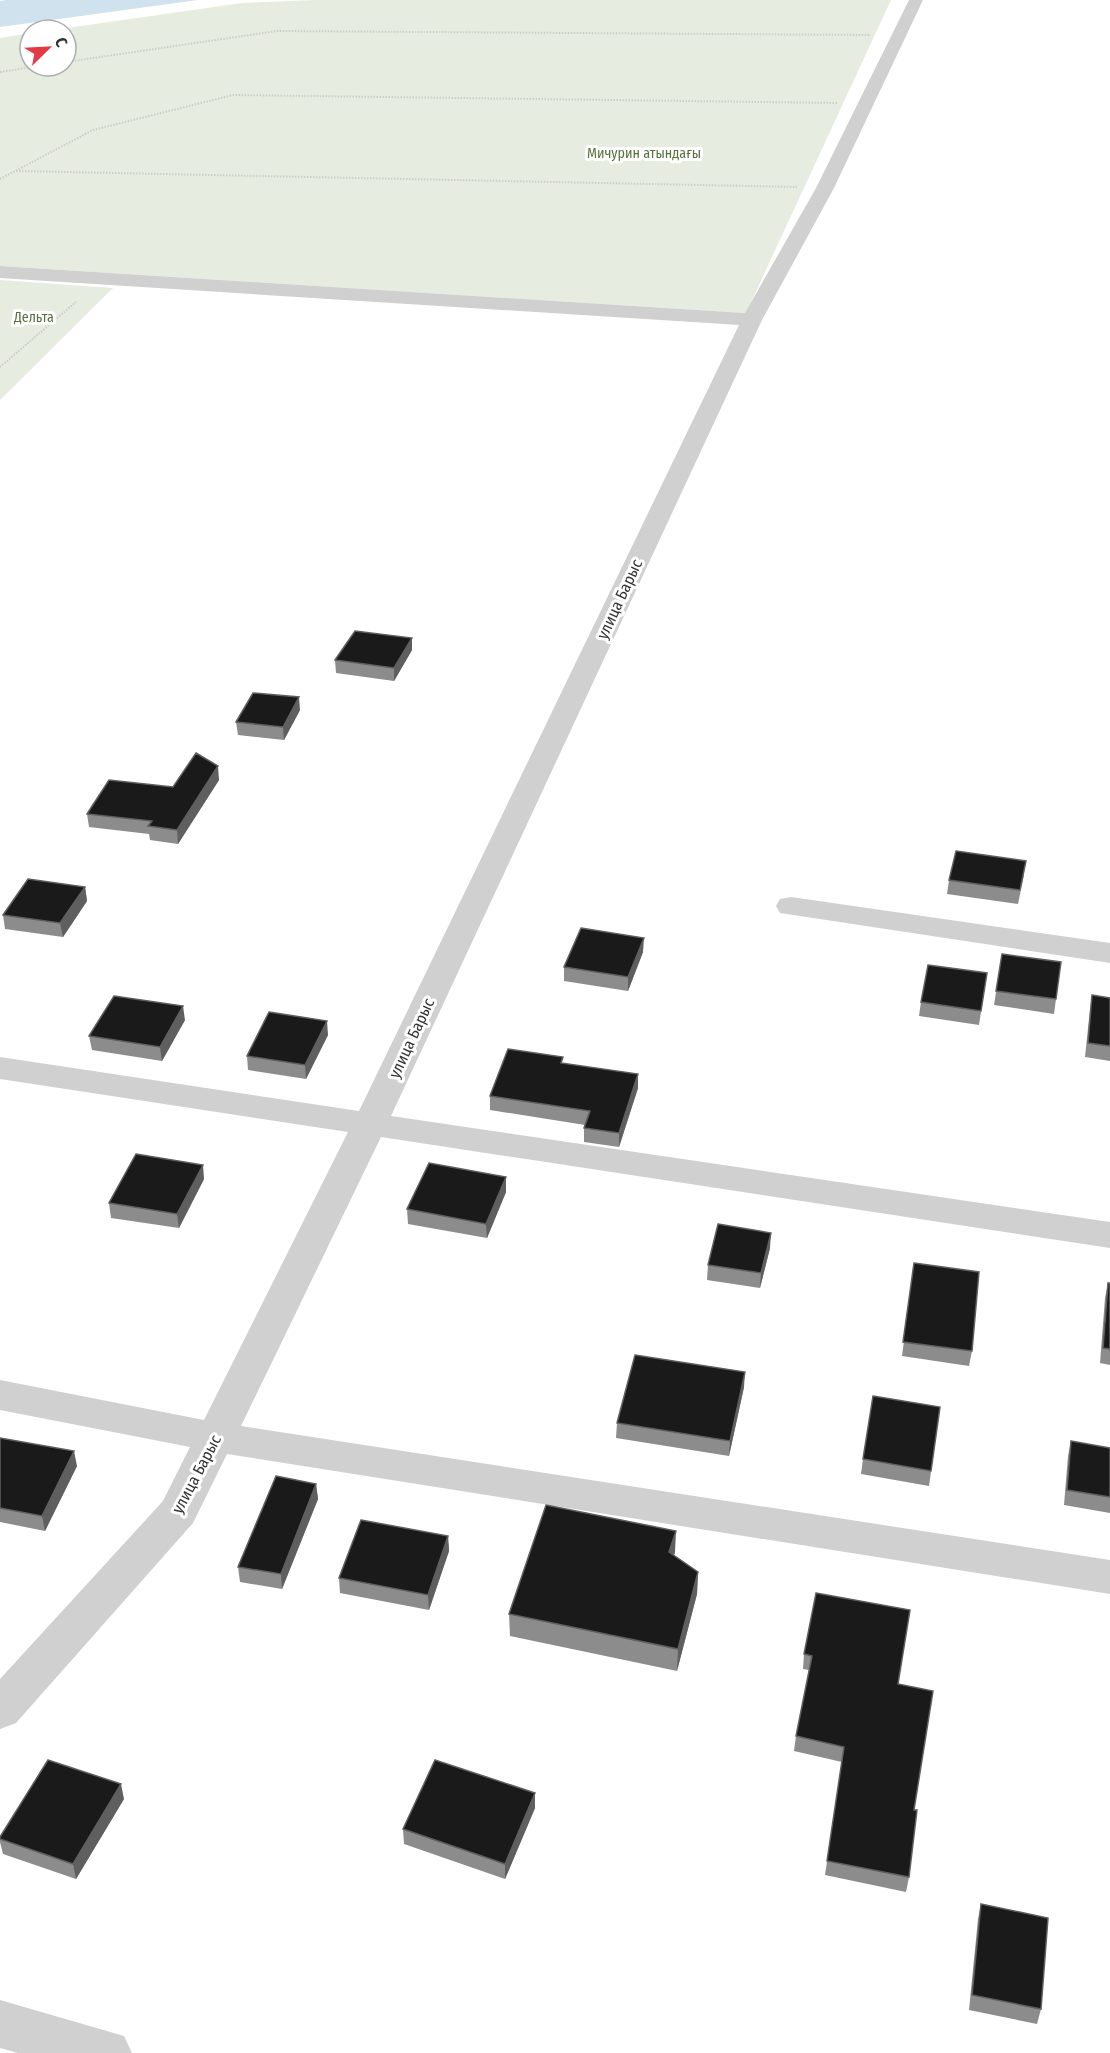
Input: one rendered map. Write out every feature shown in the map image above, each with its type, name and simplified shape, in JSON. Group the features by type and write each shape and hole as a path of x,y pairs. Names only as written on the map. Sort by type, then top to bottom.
{"street":[{"name":"улица Барыс","path":"0,1710 178,1512 370,1123 752,320 825,188 916,0"},
{"path":"0,272 752,320"},
{"path":"791,906 1110,953"},
{"path":"0,1068 1110,1235"},
{"path":"0,1395 216,1437 1110,1577"},
{"path":"0,2024 106,2053"}],"path":[{"path":"78,60 277,31 899,35"},
{"path":"0,72 18,69"},
{"path":"0,179 93,130 233,95 866,104"},
{"path":"15,171 825,188"},
{"path":"0,367 83,295"}],"green space":[{"name":"Мичурин атындағы","path":"316,0 891,0 746,313 0,266 0,38 18,35 18,78 78,78 78,26 242,3"},
{"name":"Дельта","path":"0,280 113,288 0,400"}],"water":[{"path":"198,0 66,18 18,18 18,25 0,27 0,1"}],"building":[{"path":"355,631 412,638 394,668 335,660"},
{"path":"253,693 299,697 283,727 236,722"},
{"path":"196,753 218,766 177,830 148,826 152,821 87,814 109,780 173,787"},
{"path":"956,851 1026,861 1020,890 949,880"},
{"path":"28,879 85,887 60,923 3,915"},
{"path":"581,928 644,938 628,977 564,967"},
{"path":"1002,954 1061,962 1056,999 996,991"},
{"path":"928,965 987,973 981,1011 921,1002"},
{"path":"1092,995 1110,998 1110,1046 1088,1043"},
{"path":"114,996 183,1006 160,1047 89,1036"},
{"path":"269,1012 327,1021 305,1065 247,1056"},
{"path":"508,1049 563,1057 561,1063 638,1074 619,1133 584,1128 590,1111 490,1096"},
{"path":"136,1154 203,1165 177,1214 109,1203"},
{"path":"429,1163 506,1177 486,1224 407,1209"},
{"path":"718,1224 771,1233 761,1273 708,1265"},
{"path":"914,1263 979,1272 972,1351 903,1342"},
{"path":"1108,1283 1110,1283 1110,1349 1103,1348"},
{"path":"635,1355 745,1372 730,1441 617,1423"},
{"path":"873,1396 940,1407 931,1471 863,1459"},
{"path":"0,1438 74,1451 42,1516 0,1508"},
{"path":"1071,1441 1110,1448 1110,1497 1067,1490"},
{"path":"276,1476 316,1484 281,1574 238,1567"},
{"path":"546,1505 676,1531 669,1552 698,1572 678,1649 509,1614"},
{"path":"361,1520 448,1536 428,1595 339,1578"},
{"path":"816,1593 910,1610 898,1684 933,1691 914,1810 917,1810 909,1877 827,1861 844,1747 796,1736 812,1656 804,1654"},
{"path":"48,1760 121,1784 73,1864 0,1839"},
{"path":"435,1760 535,1793 505,1864 403,1829"},
{"path":"981,1904 1048,1918 1041,2009 972,1995"}]}
